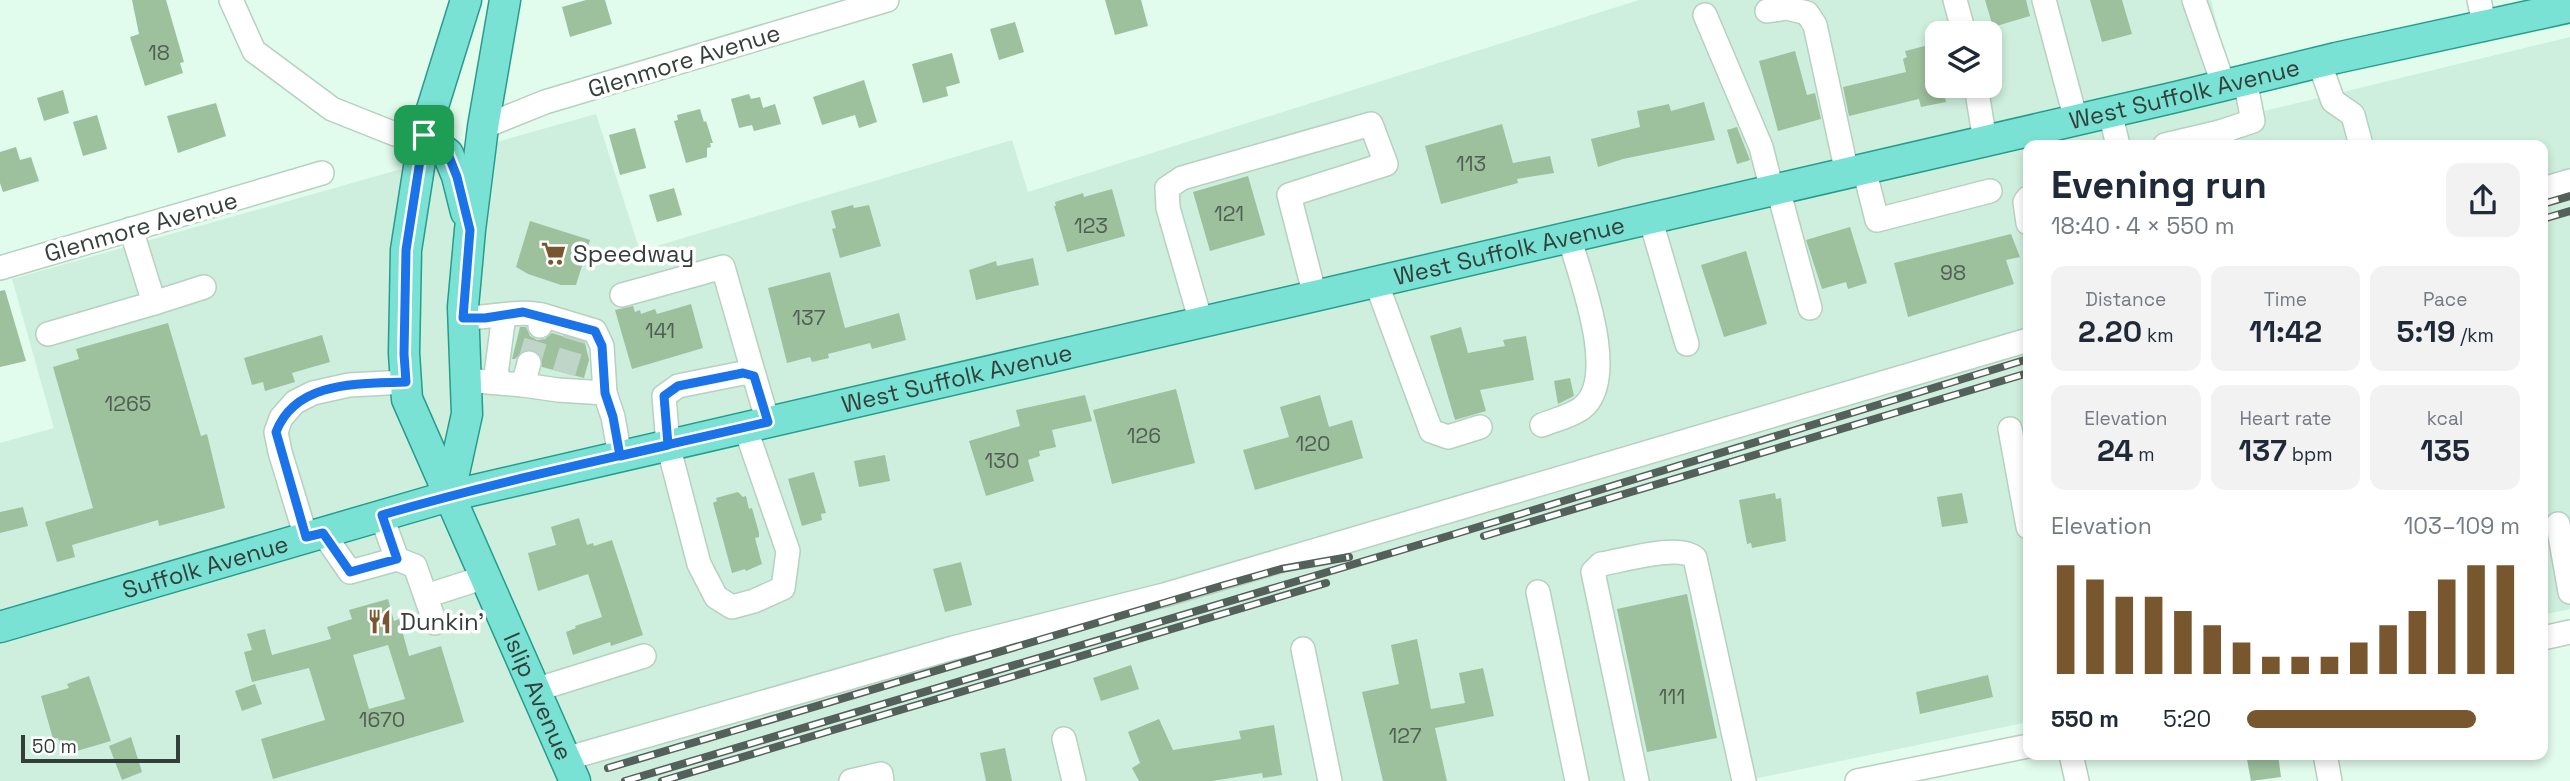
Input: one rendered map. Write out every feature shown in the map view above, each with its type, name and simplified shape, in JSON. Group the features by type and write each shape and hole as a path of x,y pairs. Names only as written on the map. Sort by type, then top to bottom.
{"main road":[{"name":"Islip Avenue","path":"466,0 424,135 406,250 404,354 407,399 571,775"},
{"path":"449,496 467,414 463,318 470,230 483,127 505,0"},
{"name":"West Suffolk Avenue","path":"449,496 1985,141 2029,139 2076,120 2319,62 2482,13 2570,6"},
{"path":"424,135 448,154 457,177 470,230"},
{"name":"Suffolk Avenue","path":"0,627 449,496"}],"street":[{"path":"231,0 254,51 332,109 395,134 424,135"},
{"name":"Glenmore Avenue","path":"483,127 545,102 887,0"},
{"path":"1955,0 1961,21"},
{"path":"2044,0 2076,120"},
{"path":"2194,0 2253,121 2221,139"},
{"path":"1768,11 1787,8 1807,13 1815,25 1855,171 1877,220 1990,191"},
{"path":"1705,15 1761,147 1810,308"},
{"path":"2319,62 2333,101 2353,115 2360,140"},
{"path":"1978,98 1985,141"},
{"path":"2110,113 2117,140"},
{"path":"1200,322 1168,208 1167,187 1182,178 1371,124 1386,164 1289,195 1315,296"},
{"name":"Glenmore Avenue","path":"0,268 322,173"},
{"path":"2548,188 2570,181"},
{"path":"1650,218 1687,344"},
{"path":"131,229 154,303"},
{"path":"1542,425 1581,410 1590,399 1597,380 1598,353 1594,327 1569,237"},
{"path":"622,295 723,267 754,376 765,486 788,551 783,588 732,607 716,597 699,565 668,445 664,396 678,386 743,373 754,376"},
{"path":"1376,282 1432,431 1448,437 1480,427"},
{"path":"48,334 204,287"},
{"path":"463,318 523,312 541,321 576,330 595,331 602,346 605,393 613,417 620,456"},
{"path":"495,382 504,315"},
{"path":"571,775 953,648 1164,595 2023,341"},
{"path":"465,380 495,382 526,374 605,393"},
{"path":"406,382 349,385 313,393 295,402 281,418 276,432 280,452 314,535 350,572 397,559 415,566 435,623"},
{"path":"2010,429 2023,500"},
{"path":"382,515 397,559"},
{"path":"2558,524 2570,592"},
{"path":"1637,781 1593,572 1601,565 1673,551 1690,553 1695,558 1744,781"},
{"path":"426,596 485,577"},
{"path":"1538,592 1577,781"},
{"path":"2548,637 2570,632"},
{"path":"1303,649 1330,781"},
{"path":"535,690 644,656"},
{"path":"1064,739 1074,781"},
{"path":"1857,781 2023,747"},
{"path":"2072,760 2077,781"},
{"path":"2326,760 2330,781"},
{"path":"851,781 881,774 882,781"}],"shaded area":[{"path":"1639,0 2211,0 2240,117 2570,37 2570,609 2548,614 2548,140 2023,140 2023,723 1744,781 0,781 0,443 54,428 12,279 596,114 640,251 1012,140 1028,192"}],"building":[{"path":"132,0 166,0 184,62 180,63 183,73 145,86 130,37 139,34"},
{"path":"586,0 605,0 612,24 570,37 562,7"},
{"path":"1105,0 1141,0 1148,26 1115,35"},
{"path":"1985,0 2026,0 2030,16 2002,24 2002,21 1991,21"},
{"path":"2090,0 2122,0 2132,34 2102,42"},
{"path":"1015,22 1024,52 999,60 990,29"},
{"path":"1925,46 1925,98 1945,98 1946,102 1921,107 1919,99 1849,116 1843,87 1906,72 1903,59 1907,57 1905,51"},
{"path":"1795,51 1807,95 1815,93 1821,119 1778,131 1759,61"},
{"path":"952,53 960,83 946,87 948,96 923,103 912,64"},
{"path":"864,80 877,122 859,128 855,115 822,125 813,97"},
{"path":"63,90 69,113 44,121 37,98"},
{"path":"749,94 751,99 760,97 763,108 775,104 781,124 754,131 752,125 739,128 731,99"},
{"path":"1704,102 1715,140 1623,159 1598,167 1591,139 1640,127 1637,111 1669,104 1671,111"},
{"path":"216,103 226,136 178,153 167,116"},
{"path":"700,109 713,143 707,148 707,157 686,163 674,121 678,120 677,115"},
{"path":"97,115 107,149 83,156 73,122"},
{"path":"1502,124 1513,163 1550,156 1554,173 1517,179 1518,183 1441,204 1425,146"},
{"path":"1737,127 1750,160 1737,164 1727,130"},
{"path":"635,128 646,168 620,175 609,135"},
{"path":"16,147 20,160 31,157 39,181 3,192 0,183 0,152"},
{"path":"1248,176 1265,235 1210,251 1193,192"},
{"path":"674,188 682,215 657,222 649,195"},
{"path":"1112,189 1125,236 1067,252 1055,202 1083,193 1084,197"},
{"path":"853,205 854,208 869,205 881,246 840,258 832,229 836,228 831,211"},
{"path":"530,221 590,240 576,285 561,285 516,267"},
{"path":"1850,227 1867,283 1848,289 1846,282 1822,289 1806,240"},
{"path":"2011,234 2020,257 2006,260 2014,284 1908,317 1894,263"},
{"path":"1746,251 1767,324 1724,337 1701,265"},
{"path":"1033,258 1039,285 976,300 969,270 996,261 997,266"},
{"path":"830,272 845,328 899,313 906,340 872,349 870,343 828,354 829,358 812,362 810,357 787,363 768,288"},
{"path":"5,290 26,361 0,367 0,291"},
{"path":"691,304 703,348 632,369 615,310 633,306 635,312 640,310 641,314 655,309 657,314"},
{"path":"168,323 201,436 207,434 225,508 159,526 158,520 72,545 75,557 57,562 45,522 93,508 53,367 79,359 76,349"},
{"path":"520,327 526,327 530,336 537,340 545,339 552,333 585,343 589,360 584,378 542,367 539,354 532,349 525,350 512,359"},
{"path":"1461,327 1468,353 1505,346 1503,340 1526,336 1534,380 1480,390 1486,411 1455,420 1430,336"},
{"path":"322,335 330,362 292,373 295,382 265,391 263,382 252,385 244,358"},
{"path":"1570,378 1574,396 1558,404 1554,381"},
{"path":"1176,389 1195,463 1112,484 1093,410"},
{"path":"1085,395 1092,421 1052,430 1056,447 1039,451 1040,456 1028,460 1034,481 986,496 969,441 1020,426 1016,410"},
{"path":"1320,395 1329,427 1352,420 1363,458 1255,490 1243,450 1289,437 1280,407"},
{"path":"885,455 890,481 859,487 854,461"},
{"path":"814,472 826,513 821,514 822,520 802,526 788,479"},
{"path":"738,492 743,497 746,496 749,509 752,508 759,533 759,537 755,538 762,564 746,571 745,569 732,573 713,503 717,501 716,498"},
{"path":"1775,493 1776,499 1781,498 1786,541 1752,548 1751,543 1747,544 1739,500"},
{"path":"1962,493 1968,523 1942,527 1937,497"},
{"path":"23,507 28,526 0,533 0,512"},
{"path":"579,518 587,545 593,543 594,546 612,540 643,635 611,646 610,642 573,655 566,632 602,617 588,574 538,591 528,553 556,545 551,527"},
{"path":"961,562 972,605 945,612 933,569"},
{"path":"1687,594 1717,738 1647,752 1617,609"},
{"path":"388,599 394,621 399,619 409,656 441,646 464,722 273,779 261,739 325,720 309,668 252,682 244,652 252,650 247,634 265,629 272,655 331,639 327,627 352,619 349,610","holes":["388,645 405,699 369,709 353,655"]},
{"path":"1417,639 1431,709 1465,703 1459,673 1483,668 1494,716 1435,728 1447,781 1383,781 1362,692 1399,684 1391,645"},
{"path":"1131,665 1139,689 1101,701 1093,678"},
{"path":"1988,675 1993,697 1920,714 1916,692"},
{"path":"89,676 111,741 63,755 58,738 53,739 41,696 69,688 67,684"},
{"path":"255,684 262,704 242,711 235,691"},
{"path":"1159,719 1173,750 1241,739 1239,731 1274,725 1282,775 1263,778 1262,773 1212,781 1139,781 1132,768 1140,763 1128,732"},
{"path":"131,737 142,772 122,780 109,746"},
{"path":"1005,748 1012,781 986,781 980,753"},
{"path":"2247,760 2279,760 2281,777 2251,781"}],"tunnel":[{"path":"529,363 540,326"},
{"path":"564,373 575,336"}],"railway":[{"path":"2548,203 2570,196"},
{"path":"2548,218 2570,211"},
{"path":"625,781 1455,534 2023,361"},
{"path":"1484,536 2023,374"},
{"path":"608,768 1221,586 1281,569 1349,557"},
{"path":"662,781 1326,583"}],"place":[{"name":"Speedway","path":"553,254"},
{"name":"Dunkin'","path":"380,622"}],"route":[{"path":"424,135 448,154 457,177 470,230 463,318 485,318 523,312 595,331 602,346 605,393 613,417 620,456 668,445 664,396 678,386 743,373 754,376 768,422 449,496 382,515 397,559 350,572 323,533 306,537 276,432 281,418 295,402 313,393 349,385 406,382 406,250 424,135"}]}
